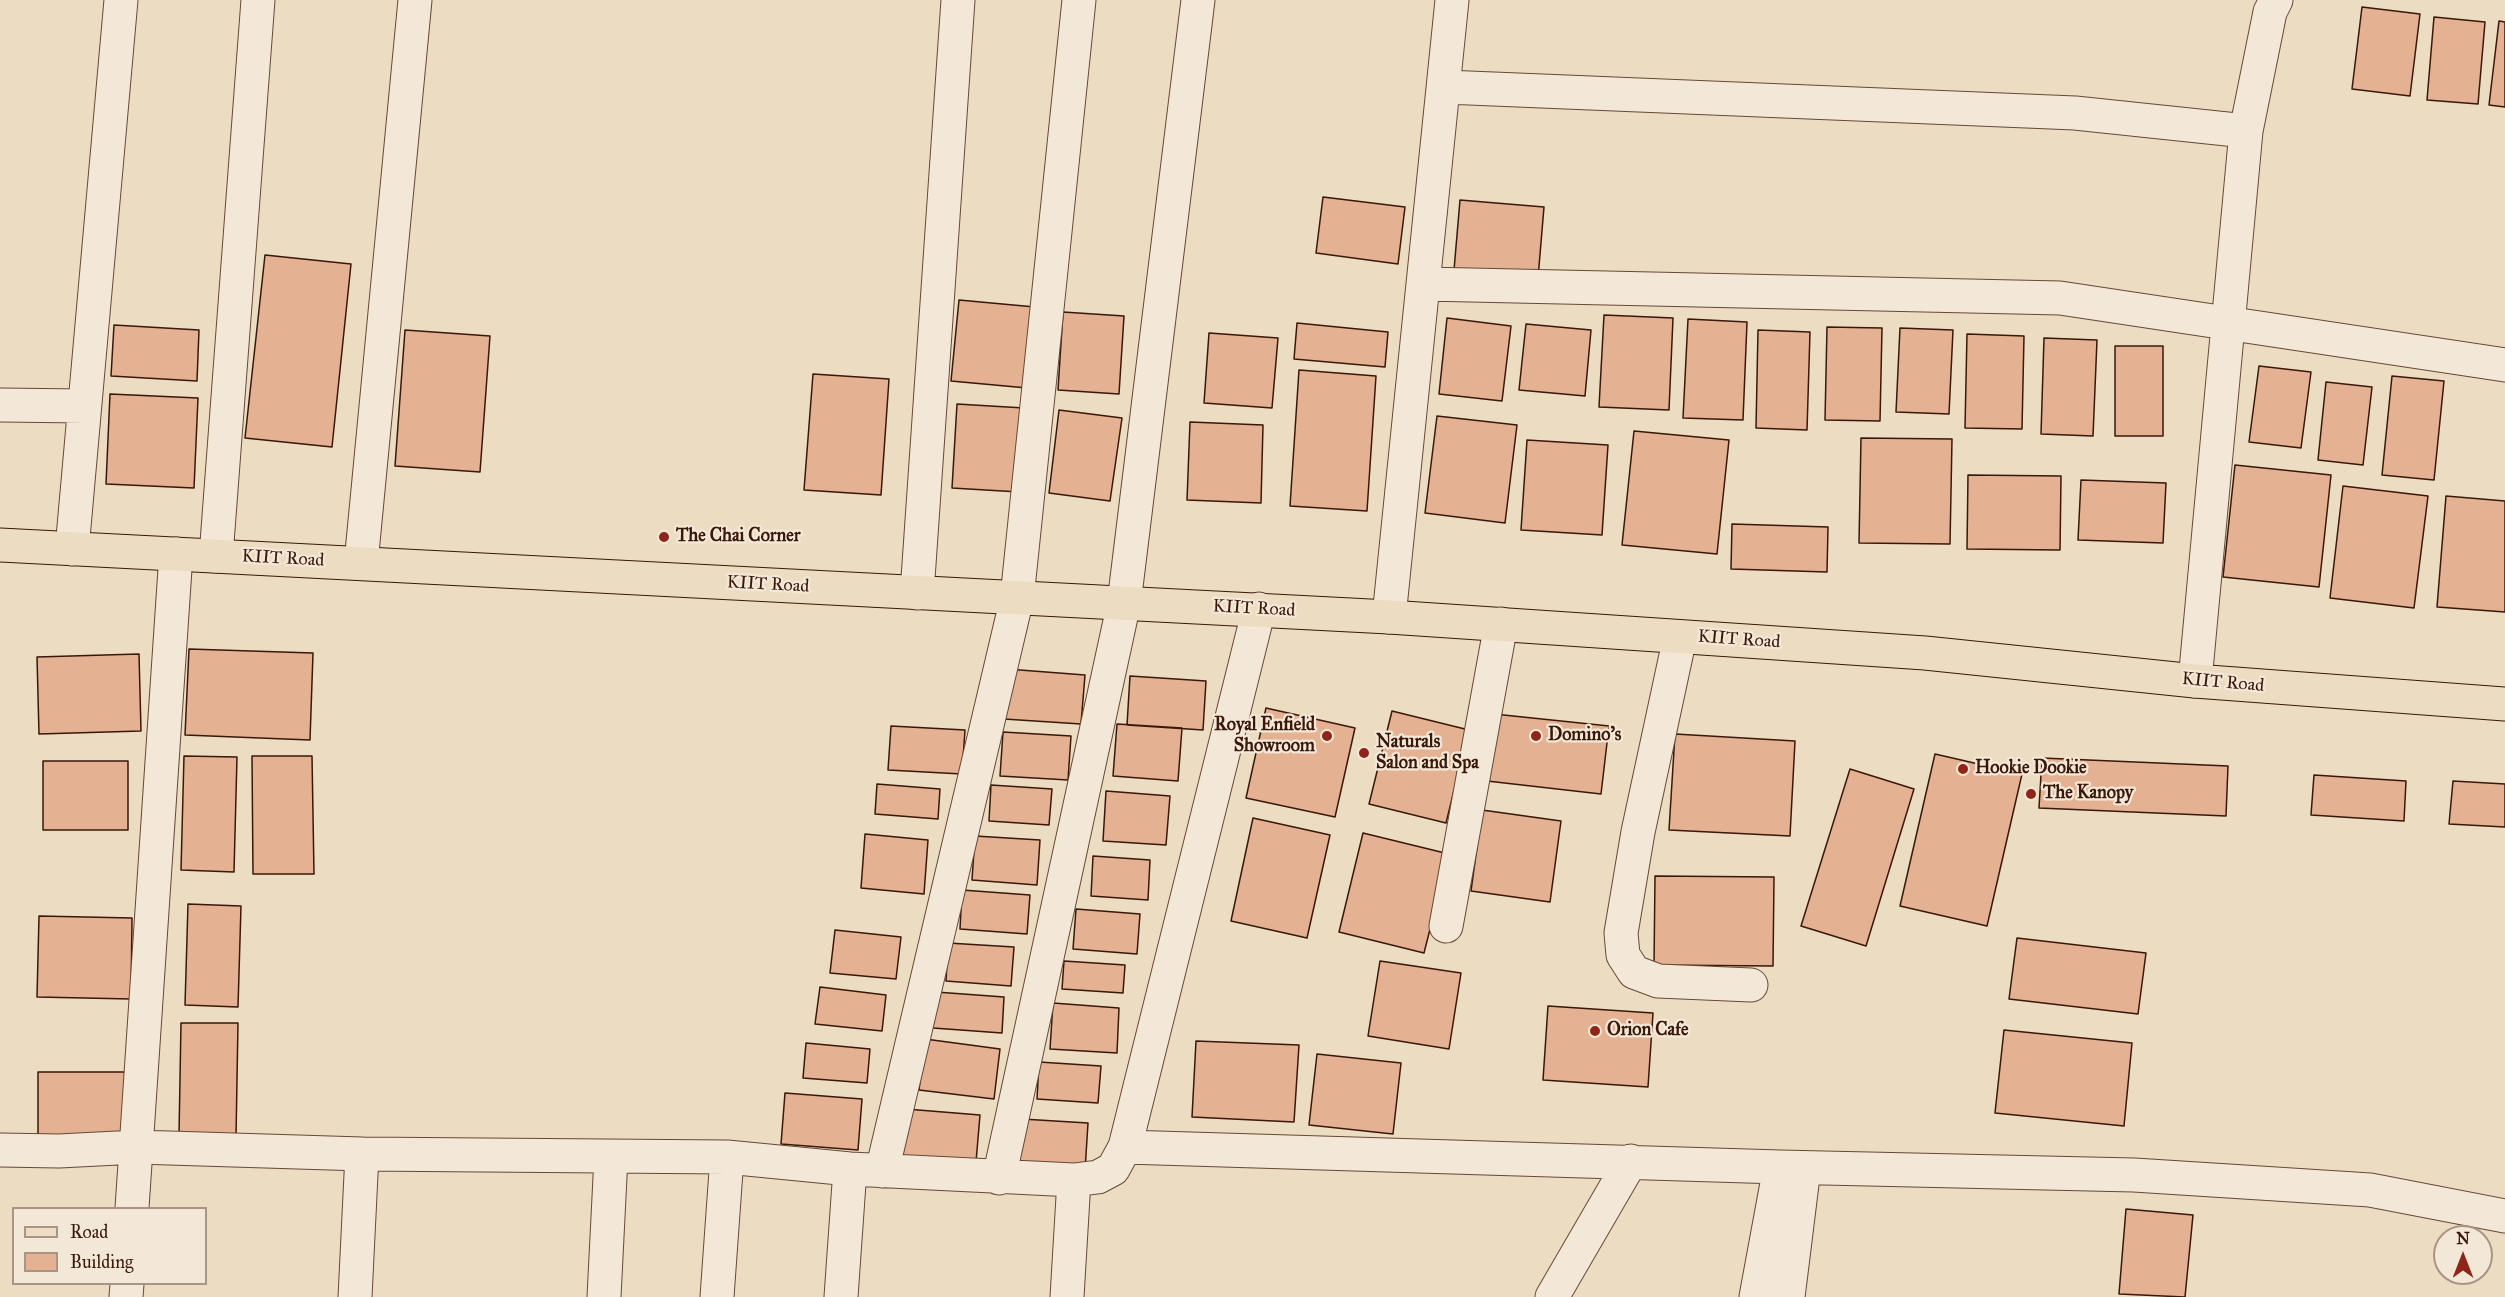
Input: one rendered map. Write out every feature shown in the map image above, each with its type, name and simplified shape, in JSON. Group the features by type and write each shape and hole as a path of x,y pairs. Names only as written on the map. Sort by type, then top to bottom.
{"main road":[{"name":"KIIT Road","path":"0,545 1259,609 1501,624 1925,653 2194,681 2505,704"}],"street":[{"path":"72,549 121,0"},
{"path":"216,556 258,0"},
{"path":"361,563 415,0"},
{"path":"917,593 958,0"},
{"path":"841,1297 866,1170 1017,598 1079,0"},
{"path":"999,1178 1124,603 1198,0"},
{"path":"1389,617 1425,284 1452,0"},
{"path":"2194,681 2246,131 2270,12 2276,0"},
{"path":"1445,87 2075,113 2246,131"},
{"path":"1425,284 2060,298 2505,365"},
{"path":"0,405 84,406"},
{"path":"132,1207 176,554"},
{"path":"0,1150 59,1151 137,1147 363,1154 727,1157 866,1170 999,1178 1074,1180 1098,1177 1113,1168 1125,1147 1259,609"},
{"path":"1446,926 1501,624"},
{"path":"1680,637 1634,854 1621,933 1623,955 1635,972 1658,981 1751,986"},
{"path":"1125,1147 1631,1161 1792,1168 2134,1174 2358,1190 2505,1216"},
{"path":"355,1297 363,1154"},
{"path":"604,1297 611,1157"},
{"path":"717,1297 727,1157"},
{"path":"1552,1297 1631,1161"},
{"path":"1756,1297 1792,1168"},
{"path":"1788,1297 1792,1168"},
{"path":"1067,1297 1074,1180"}],"building":[{"path":"2362,7 2420,14 2410,96 2352,89"},
{"path":"2434,17 2485,22 2478,104 2427,100"},
{"path":"2499,21 2505,22 2505,107 2489,105"},
{"path":"1323,197 1405,207 1398,264 1316,253"},
{"path":"1460,200 1544,207 1538,278 1454,270"},
{"path":"265,255 351,264 332,447 245,438"},
{"path":"959,300 1035,307 1027,388 951,381"},
{"path":"1063,312 1124,316 1119,394 1058,390"},
{"path":"1604,315 1673,318 1669,410 1599,407"},
{"path":"1447,318 1511,326 1502,401 1439,394"},
{"path":"1688,319 1747,322 1743,420 1683,418"},
{"path":"1297,323 1388,332 1385,367 1294,359"},
{"path":"1526,324 1591,330 1585,396 1519,390"},
{"path":"114,325 199,330 197,381 111,376"},
{"path":"1827,327 1882,328 1880,421 1825,420"},
{"path":"1900,328 1953,330 1949,414 1896,412"},
{"path":"405,330 490,336 480,472 395,466"},
{"path":"1758,330 1810,332 1807,430 1756,428"},
{"path":"1209,333 1278,338 1272,408 1204,403"},
{"path":"1967,334 2024,336 2022,429 1965,428"},
{"path":"2044,338 2097,340 2093,436 2041,434"},
{"path":"2115,346 2163,346 2163,436 2115,436"},
{"path":"2259,366 2311,372 2301,448 2249,442"},
{"path":"1299,370 1376,376 1367,511 1290,506"},
{"path":"813,374 889,379 881,495 804,490"},
{"path":"2392,376 2444,381 2434,480 2382,475"},
{"path":"2326,382 2372,387 2363,465 2318,460"},
{"path":"110,394 198,398 194,488 106,484"},
{"path":"957,404 1024,408 1019,492 952,488"},
{"path":"1059,410 1122,418 1110,501 1049,493"},
{"path":"1437,416 1517,425 1505,523 1425,513"},
{"path":"1190,422 1263,425 1261,503 1187,500"},
{"path":"1634,431 1729,440 1717,554 1622,545"},
{"path":"1861,438 1952,439 1950,544 1859,543"},
{"path":"1527,440 1608,445 1602,535 1521,530"},
{"path":"2235,465 2331,475 2319,587 2223,577"},
{"path":"1968,475 2061,476 2060,550 1967,549"},
{"path":"2081,480 2166,483 2163,543 2078,540"},
{"path":"2343,486 2428,496 2414,608 2330,598"},
{"path":"2446,496 2505,501 2505,612 2437,607"},
{"path":"1732,524 1828,527 1827,572 1731,569"},
{"path":"189,649 313,653 310,740 185,735"},
{"path":"139,654 141,731 39,734 37,657"},
{"path":"1007,669 1085,675 1081,724 1004,719"},
{"path":"1130,676 1206,681 1203,730 1127,725"},
{"path":"1266,708 1355,728 1335,817 1246,798"},
{"path":"1392,711 1469,730 1446,823 1369,804"},
{"path":"1494,714 1609,726 1601,794 1487,781"},
{"path":"1117,724 1182,728 1178,781 1113,776"},
{"path":"891,726 965,730 962,774 888,770"},
{"path":"1003,732 1071,736 1068,780 1000,776"},
{"path":"1675,734 1795,741 1790,836 1669,830"},
{"path":"1935,754 2022,774 1987,926 1900,906"},
{"path":"184,756 237,757 234,872 181,870"},
{"path":"252,756 312,756 314,874 253,874"},
{"path":"2042,758 2228,766 2226,816 2039,808"},
{"path":"43,761 128,761 128,830 43,830"},
{"path":"1850,769 1914,789 1866,946 1801,926"},
{"path":"2314,775 2406,781 2404,821 2311,815"},
{"path":"2453,781 2505,784 2505,827 2449,824"},
{"path":"877,784 940,789 938,819 875,814"},
{"path":"991,785 1052,789 1049,825 989,821"},
{"path":"1106,791 1170,796 1166,845 1103,841"},
{"path":"1482,810 1561,821 1550,902 1471,891"},
{"path":"1253,818 1330,835 1307,938 1231,921"},
{"path":"1363,833 1449,854 1424,953 1339,932"},
{"path":"865,834 928,840 924,894 861,888"},
{"path":"975,836 1040,840 1037,885 972,880"},
{"path":"1093,856 1150,860 1148,900 1091,896"},
{"path":"1655,876 1774,877 1773,966 1654,965"},
{"path":"962,890 1030,895 1027,934 960,929"},
{"path":"188,904 241,906 238,1007 185,1005"},
{"path":"1076,909 1140,914 1137,954 1073,949"},
{"path":"39,916 132,918 131,999 37,997"},
{"path":"835,930 901,937 896,979 830,973"},
{"path":"2017,938 2146,953 2138,1014 2009,999"},
{"path":"948,943 1014,947 1011,986 946,981"},
{"path":"1064,961 1125,965 1123,993 1062,989"},
{"path":"1380,961 1461,973 1449,1049 1368,1036"},
{"path":"820,987 886,995 882,1031 815,1024"},
{"path":"936,992 1004,997 1002,1033 933,1028"},
{"path":"1053,1003 1119,1008 1117,1053 1050,1049"},
{"path":"1548,1006 1653,1013 1648,1087 1543,1080"},
{"path":"181,1023 238,1023 236,1137 179,1135"},
{"path":"2004,1030 2132,1043 2124,1126 1995,1113"},
{"path":"925,1039 1000,1049 994,1099 919,1090"},
{"path":"1196,1041 1299,1045 1294,1122 1192,1117"},
{"path":"806,1043 870,1049 867,1083 803,1078"},
{"path":"1317,1054 1401,1063 1393,1134 1309,1125"},
{"path":"1039,1062 1101,1066 1098,1103 1037,1099"},
{"path":"38,1072 128,1072 128,1138 38,1138"},
{"path":"785,1093 862,1099 858,1150 781,1144"},
{"path":"906,1109 980,1115 976,1162 903,1157"},
{"path":"1022,1119 1088,1123 1085,1171 1019,1167"},
{"path":"2126,1209 2193,1215 2185,1297 2119,1294"}],"place":[{"name":"The Chai Corner","path":"664,537"},
{"name":"Royal Enfield Showroom","path":"1327,736"},
{"name":"Domino's","path":"1536,736"},
{"name":"Naturals Salon and Spa","path":"1364,753"},
{"name":"Hookie Dookie","path":"1963,769"},
{"name":"The Kanopy","path":"2031,794"},
{"name":"Orion Cafe","path":"1595,1031"}]}
